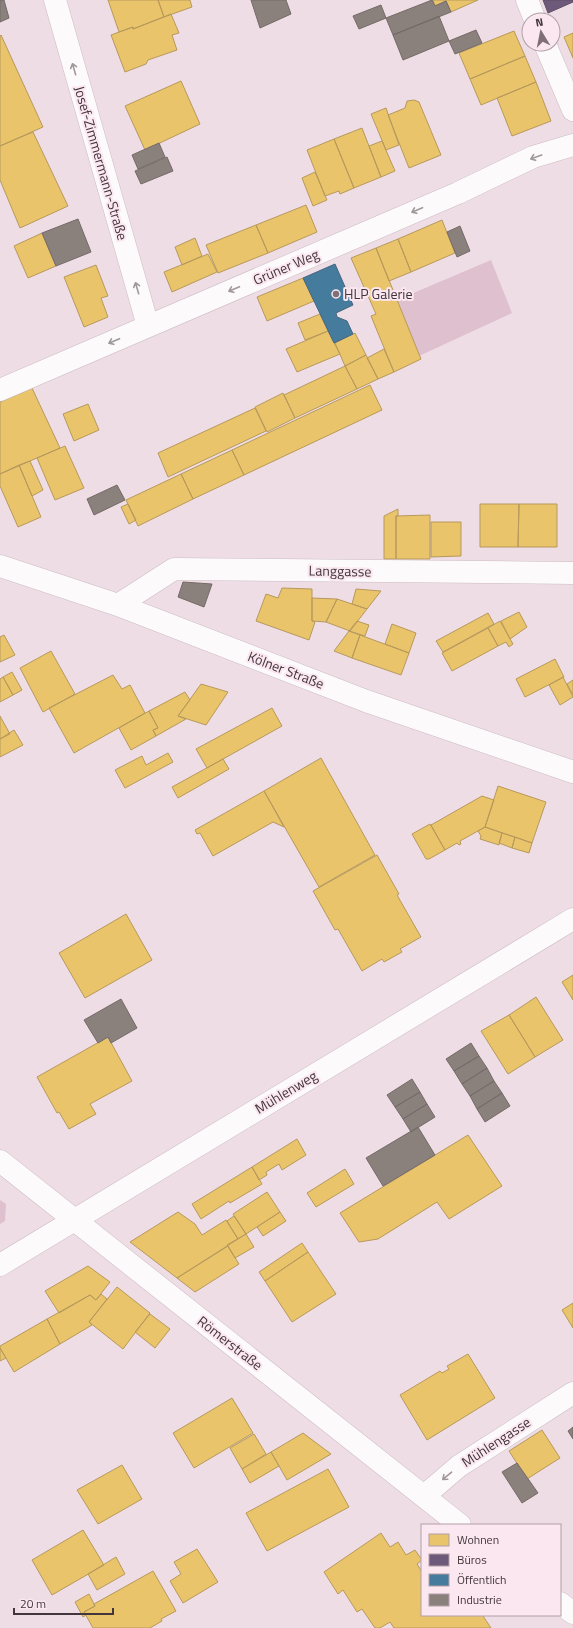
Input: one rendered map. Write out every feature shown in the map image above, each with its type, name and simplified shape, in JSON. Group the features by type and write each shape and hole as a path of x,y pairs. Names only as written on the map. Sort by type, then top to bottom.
{"street":[{"name":"Josef-Zimmermann-Straße","path":"55,0 148,326"},
{"path":"527,0 532,12"},
{"path":"548,52 573,110"},
{"name":"Grüner Weg","path":"0,390 458,193 533,157 573,145"},
{"name":"Kölner Straße","path":"0,566 118,605 366,701 573,772"},
{"name":"Langgasse","path":"118,605 174,569 573,573"},
{"name":"Mühlenweg","path":"0,1265 573,919"},
{"name":"Römerstraße","path":"0,1161 459,1524"},
{"name":"Mühlengasse","path":"424,1496 459,1466 573,1393"},
{"path":"561,1603 573,1613"}],"shaded area":[{"path":"491,260 512,313 419,356 397,300"},
{"path":"0,1200 6,1204 5,1221 0,1224"}],"building: Wohnen":[{"path":"108,0 158,0 164,17 133,29 133,27 119,32"},
{"path":"158,0 190,0 192,7 164,17"},
{"path":"433,0 478,0 451,12 446,1 435,6"},
{"path":"171,14 179,33 172,35 177,50 148,60 146,64 125,72 111,35 133,27 133,29"},
{"path":"514,31 521,47 521,52 523,52 525,56 470,79 459,53"},
{"path":"573,33 573,58 564,37"},
{"path":"1,35 43,127 0,146 0,36"},
{"path":"525,56 536,82 481,105 470,79"},
{"path":"181,81 200,124 145,150 125,106"},
{"path":"536,82 551,121 512,136 497,98"},
{"path":"414,100 419,102 441,155 409,168 388,115 405,108 407,101"},
{"path":"386,108 399,145 386,150 371,114"},
{"path":"362,128 381,177 354,188 334,139"},
{"path":"33,132 68,206 20,228 0,180 0,146"},
{"path":"334,139 354,188 340,194 339,191 325,196 307,150"},
{"path":"382,141 395,171 381,177 369,146"},
{"path":"315,172 327,200 313,206 302,178"},
{"path":"306,205 317,232 268,253 256,225"},
{"path":"442,220 455,253 411,272 398,239"},
{"path":"256,225 268,253 218,273 206,245"},
{"path":"42,233 56,266 28,278 14,246"},
{"path":"195,238 202,256 182,265 175,247"},
{"path":"398,239 411,272 389,281 376,248"},
{"path":"376,248 421,359 394,372 371,316 376,314 351,258"},
{"path":"208,254 217,272 172,292 164,272"},
{"path":"96,265 108,296 101,298 108,317 84,327 64,277"},
{"path":"303,278 314,301 267,321 257,297"},
{"path":"320,314 328,331 305,340 298,323"},
{"path":"328,331 340,354 297,372 286,349"},
{"path":"355,333 366,355 345,366 335,343"},
{"path":"384,349 394,372 378,379 367,358"},
{"path":"366,355 378,379 357,389 345,366"},
{"path":"345,366 357,389 295,418 284,395"},
{"path":"370,385 382,410 244,475 232,450"},
{"path":"32,388 60,448 0,474 0,402"},
{"path":"283,393 295,418 267,432 255,407"},
{"path":"88,404 99,430 74,441 63,414"},
{"path":"255,408 266,431 168,477 158,453"},
{"path":"65,446 84,488 55,500 37,458"},
{"path":"232,450 244,475 193,499 181,474"},
{"path":"30,461 43,490 32,496 19,465"},
{"path":"19,465 41,517 18,527 0,486 0,474"},
{"path":"181,474 193,499 138,526 126,500"},
{"path":"128,504 136,520 129,524 121,507"},
{"path":"480,504 519,504 518,547 480,547"},
{"path":"519,504 557,504 557,547 518,547"},
{"path":"398,509 398,516 396,516 396,559 384,559 384,516"},
{"path":"430,515 430,559 396,559 396,516"},
{"path":"431,522 461,522 461,556 431,557"},
{"path":"282,588 312,589 312,621 315,622 309,640 256,621 266,594 278,598"},
{"path":"356,589 381,591 367,609 352,604"},
{"path":"312,598 337,599 326,622 312,621"},
{"path":"337,599 367,609 350,631 326,622"},
{"path":"519,612 527,627 510,639 501,621"},
{"path":"488,613 494,624 443,652 436,641"},
{"path":"357,621 369,625 365,636 349,631"},
{"path":"500,621 513,644 509,647 506,642 498,646 488,628"},
{"path":"392,624 416,633 409,653 385,644"},
{"path":"488,628 498,646 452,671 442,653"},
{"path":"349,631 360,635 352,658 334,651"},
{"path":"4,635 15,655 0,662 0,637"},
{"path":"360,635 409,653 401,675 352,658"},
{"path":"51,651 75,694 43,712 20,668"},
{"path":"555,659 564,677 525,697 516,679"},
{"path":"12,672 22,690 13,695 3,677"},
{"path":"113,675 122,689 130,685 145,713 74,753 49,708"},
{"path":"3,677 13,695 0,702 0,679"},
{"path":"563,677 573,697 560,705 549,685"},
{"path":"573,680 573,695 567,684"},
{"path":"201,684 228,692 206,725 178,716"},
{"path":"185,692 190,700 178,716 186,719 156,736 153,730 158,728 149,711"},
{"path":"272,708 282,726 207,768 196,749"},
{"path":"149,711 158,728 153,730 156,736 131,750 119,728"},
{"path":"0,716 10,734 0,739"},
{"path":"14,730 23,745 0,757 0,739"},
{"path":"168,753 173,762 125,788 115,770 142,756 146,765"},
{"path":"321,758 375,855 319,887 264,791"},
{"path":"223,759 229,769 178,798 172,787"},
{"path":"498,786 546,802 532,843 485,827"},
{"path":"264,791 284,827 273,822 213,856 200,833 197,834 195,830"},
{"path":"482,796 494,800 485,827 460,841 461,844 459,845 457,843 445,850 431,825"},
{"path":"430,824 445,850 429,859 426,859 412,834"},
{"path":"485,827 502,833 499,845 480,839 481,836 478,831"},
{"path":"502,833 515,837 512,848 499,843"},
{"path":"515,837 532,843 529,853 512,848"},
{"path":"377,855 399,894 397,895 421,937 400,949 402,952 384,962 382,959 362,971 338,929 335,930 313,891"},
{"path":"126,914 152,960 85,998 59,953"},
{"path":"573,975 573,1000 562,982"},
{"path":"536,997 563,1040 535,1057 509,1015"},
{"path":"509,1015 535,1057 508,1074 481,1031"},
{"path":"108,1037 132,1081 90,1104 96,1114 69,1129 59,1112 57,1113 37,1077"},
{"path":"468,1135 502,1186 449,1219 437,1202 378,1239 359,1242 340,1213"},
{"path":"297,1139 306,1155 282,1170 279,1164 266,1172 267,1175 259,1180 252,1167"},
{"path":"252,1167 262,1184 230,1203 229,1201 201,1219 192,1204"},
{"path":"345,1169 354,1184 316,1207 307,1193"},
{"path":"267,1192 280,1212 246,1234 233,1214"},
{"path":"178,1212 195,1224 202,1235 226,1220 238,1239 177,1278 130,1242"},
{"path":"280,1212 286,1221 263,1236 257,1227"},
{"path":"234,1216 246,1234 238,1239 227,1221"},
{"path":"246,1234 254,1247 235,1258 227,1245"},
{"path":"302,1243 308,1252 265,1281 259,1272"},
{"path":"228,1246 239,1264 195,1292 177,1278"},
{"path":"308,1252 336,1294 292,1322 265,1281"},
{"path":"88,1266 110,1282 96,1300 90,1295 59,1313 45,1291"},
{"path":"117,1287 150,1313 123,1349 89,1322"},
{"path":"101,1294 107,1299 89,1322 92,1325 60,1344 47,1319 90,1295 96,1300"},
{"path":"573,1303 573,1328 562,1310"},
{"path":"150,1314 170,1329 155,1348 135,1332"},
{"path":"47,1319 60,1344 14,1372 0,1346"},
{"path":"0,1348 6,1358 0,1361"},
{"path":"468,1354 495,1398 427,1440 400,1395 440,1371 442,1373 449,1369 447,1366"},
{"path":"232,1398 253,1433 194,1468 173,1433"},
{"path":"542,1430 560,1458 527,1479 509,1451"},
{"path":"303,1433 331,1454 287,1480 271,1452"},
{"path":"254,1434 266,1454 242,1469 230,1448"},
{"path":"271,1452 279,1466 250,1483 242,1469"},
{"path":"122,1465 142,1499 98,1524 77,1490"},
{"path":"328,1469 349,1507 267,1551 246,1513"},
{"path":"83,1530 104,1565 52,1595 32,1560"},
{"path":"381,1533 390,1547 398,1542 406,1555 415,1550 421,1559 421,1561 417,1564 421,1570 421,1616 483,1616 491,1628 394,1628 390,1622 380,1628 375,1628 362,1609 357,1612 343,1590 338,1594 324,1572"},
{"path":"197,1549 218,1582 183,1603 170,1581 181,1574 174,1562"},
{"path":"116,1557 125,1574 97,1590 88,1574"},
{"path":"153,1571 176,1611 161,1619 162,1621 150,1628 93,1628 84,1612 95,1606 94,1604"},
{"path":"89,1594 95,1606 84,1612 86,1615 83,1617 75,1602"}],"building: Büros":[{"path":"543,0 573,0 573,2 548,12"}],"building: Öffentlich":[{"path":"335,264 353,305 336,313 337,317 347,321 353,334 334,343 303,278"}],"building: Industrie":[{"path":"0,0 4,0 9,18 0,22"},
{"path":"251,0 286,0 291,14 260,28"},
{"path":"432,0 435,6 446,1 451,12 393,35 386,18"},
{"path":"381,5 386,18 359,29 353,16"},
{"path":"439,16 449,41 403,60 393,35"},
{"path":"476,30 482,43 455,54 449,41"},
{"path":"159,143 165,157 138,169 132,155"},
{"path":"167,157 173,171 141,184 135,171"},
{"path":"78,219 91,252 56,266 42,233"},
{"path":"460,226 470,251 457,257 447,232"},
{"path":"117,485 125,500 94,515 87,499"},
{"path":"183,582 212,584 204,607 178,597"},
{"path":"121,999 137,1028 111,1043 108,1037 98,1043 84,1020"},
{"path":"471,1043 479,1056 454,1071 446,1059"},
{"path":"479,1056 487,1068 462,1084 454,1071"},
{"path":"487,1068 494,1081 470,1096 462,1084"},
{"path":"412,1079 420,1092 395,1107 387,1095"},
{"path":"494,1081 502,1093 477,1109 470,1096"},
{"path":"420,1092 427,1104 403,1119 395,1107"},
{"path":"502,1093 510,1106 485,1122 477,1109"},
{"path":"427,1104 435,1117 411,1132 403,1119"},
{"path":"418,1127 435,1155 383,1186 366,1158"},
{"path":"573,1427 573,1439 568,1431"},
{"path":"517,1463 538,1493 522,1503 502,1472"}],"place":[{"name":"HLP Galerie","path":"336,294"}]}
